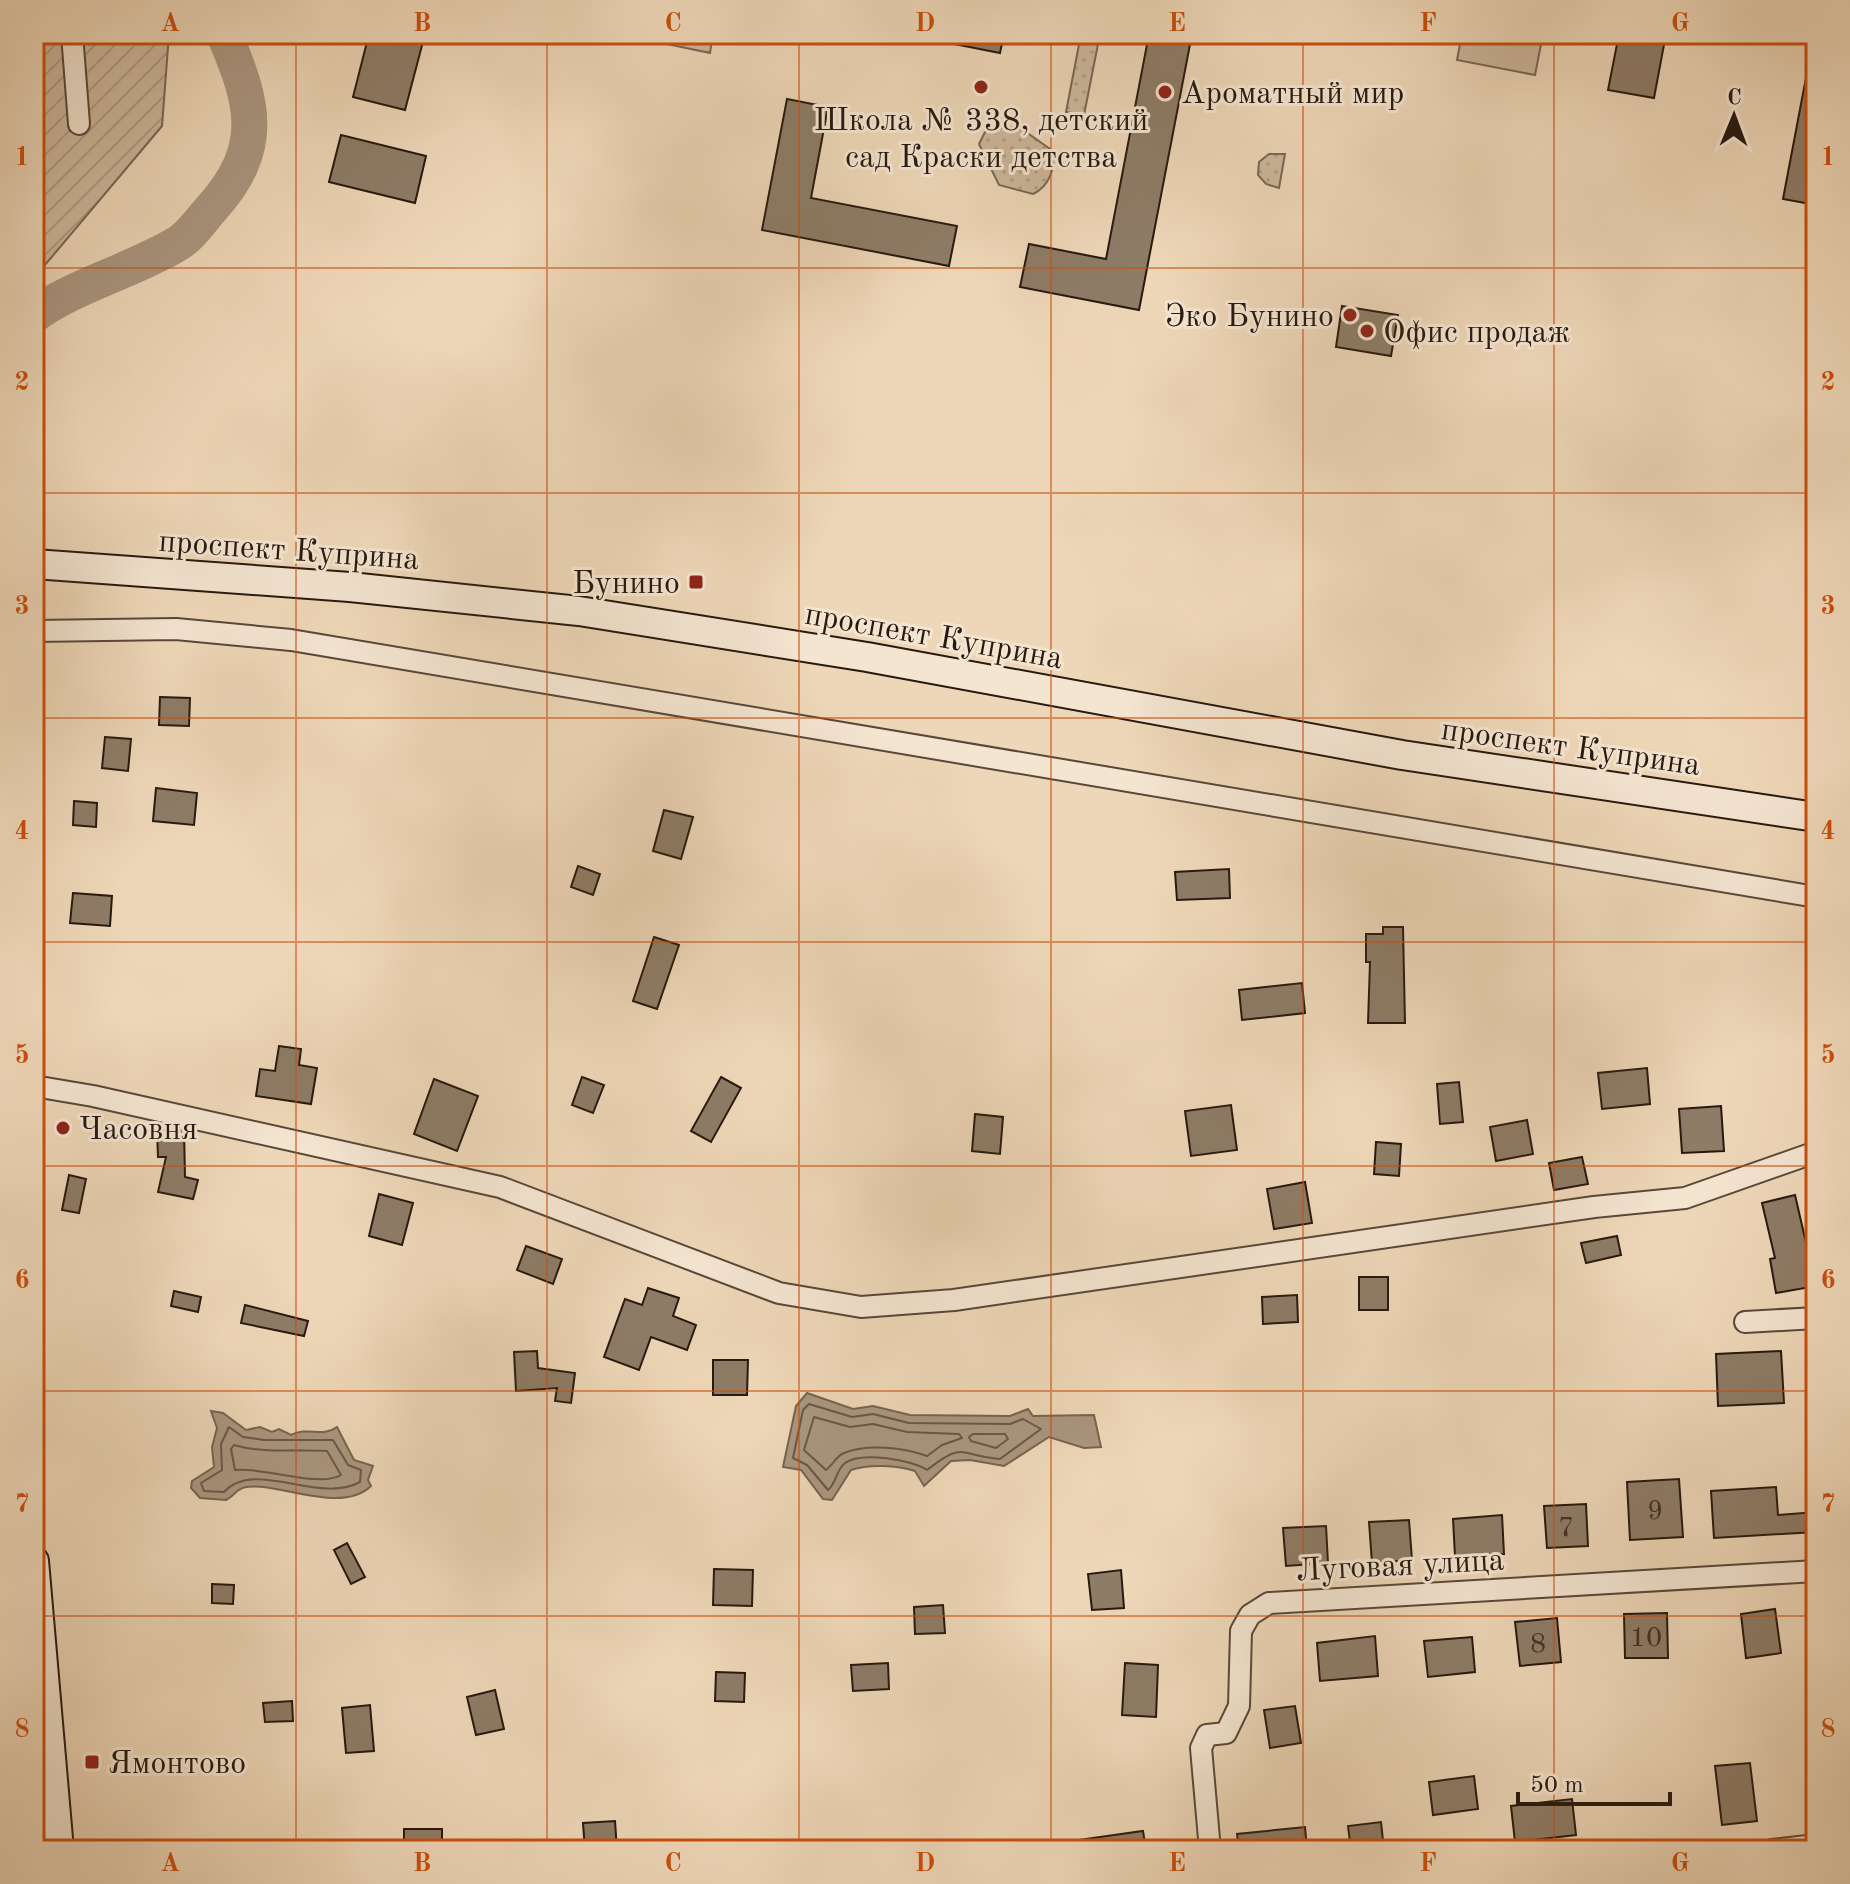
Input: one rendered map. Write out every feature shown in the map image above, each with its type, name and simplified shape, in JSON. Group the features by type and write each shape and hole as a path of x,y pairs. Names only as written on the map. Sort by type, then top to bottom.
{"main road":[{"name":"проспект Куприна","path":"34,564 350,587 579,611 867,657 1402,755 1816,817"},
{"path":"34,1561 59,1850"}],"street":[{"path":"72,34 79,124"},
{"path":"34,631 176,629 291,640 1816,897"},
{"path":"34,1086 108,1099 500,1187 779,1293 861,1307 954,1300 1594,1207 1685,1198 1816,1152"},
{"path":"1745,1322 1816,1318"},
{"name":"Луговая улица","path":"1210,1850 1201,1748 1207,1735 1226,1733 1236,1715 1241,1631 1250,1615 1269,1603 1816,1571"},
{"path":"1772,1850 1816,1845"}],"shaded area":[{"path":"34,34 169,34 162,126 34,278"},
{"path":"619,34 713,34 710,53"},
{"path":"1081,34 1100,34 1084,115 1066,112"},
{"path":"1462,34 1543,34 1535,75 1457,60"},
{"path":"1012,127 1023,130 1053,151 1050,176 1044,186 1033,194 999,185 979,144 986,130"},
{"path":"1269,154 1285,154 1279,188 1266,184 1258,175 1259,162"}],"water":[{"path":"807,1393 853,1409 873,1406 910,1415 1010,1416 1028,1409 1033,1416 1094,1415 1101,1447 1084,1448 1049,1437 1004,1466 970,1460 951,1461 924,1486 915,1471 908,1469 883,1466 858,1468 851,1470 832,1500 823,1499 801,1470 783,1467 796,1406"},
{"path":"211,1411 223,1413 246,1430 260,1427 272,1432 279,1429 291,1435 326,1432 337,1427 354,1460 373,1466 368,1480 371,1486 344,1498 246,1487 226,1500 200,1498 191,1488 192,1481 214,1467 212,1447 217,1428"}],"building":[{"path":"369,34 425,34 405,110 353,97"},
{"path":"945,34 1004,34 1000,53 944,42"},
{"path":"1149,34 1192,34 1139,310 1020,287 1029,244 1106,259"},
{"path":"1619,34 1666,34 1654,98 1608,90"},
{"path":"1808,67 1816,68 1816,205 1783,199"},
{"path":"787,99 828,107 811,198 957,226 949,266 762,230"},
{"path":"341,135 426,156 415,203 329,182"},
{"name":"Офис продаж","path":"1342,306 1398,315 1391,356 1336,347"},
{"path":"160,697 190,698 189,726 159,725"},
{"path":"105,737 131,739 128,771 102,768"},
{"path":"156,788 197,793 194,825 153,821"},
{"path":"74,801 97,803 96,827 73,825"},
{"path":"664,810 693,817 681,859 653,851"},
{"path":"578,866 600,874 593,895 571,887"},
{"path":"1229,869 1230,898 1177,900 1175,872"},
{"path":"73,893 112,896 110,926 70,923"},
{"path":"1383,927 1403,927 1405,1023 1368,1023 1370,962 1366,962 1366,934 1383,934"},
{"path":"654,937 679,945 657,1009 633,1001"},
{"path":"1302,983 1305,1013 1242,1020 1239,990"},
{"path":"279,1046 301,1049 299,1065 317,1068 311,1104 256,1096 260,1069 275,1071"},
{"path":"1647,1068 1650,1104 1602,1109 1598,1073"},
{"path":"582,1077 604,1085 593,1113 572,1105"},
{"path":"721,1077 741,1088 711,1142 691,1131"},
{"path":"434,1079 478,1096 457,1151 414,1134"},
{"path":"1459,1082 1463,1122 1440,1124 1437,1084"},
{"path":"1231,1105 1237,1150 1191,1156 1185,1111"},
{"path":"1721,1106 1724,1151 1682,1153 1679,1109"},
{"path":"975,1114 1003,1117 1000,1154 972,1151"},
{"path":"1527,1120 1533,1154 1496,1161 1490,1127"},
{"path":"157,1130 184,1130 185,1177 198,1180 193,1199 158,1192 166,1157 158,1157"},
{"path":"1376,1142 1401,1144 1399,1176 1374,1174"},
{"path":"1582,1157 1588,1184 1554,1190 1549,1163"},
{"path":"69,1175 86,1179 79,1213 62,1210"},
{"path":"1305,1182 1312,1223 1274,1229 1267,1189"},
{"path":"379,1194 413,1203 402,1245 369,1236"},
{"path":"1795,1195 1816,1286 1776,1293 1770,1259 1775,1258 1762,1203"},
{"path":"1617,1236 1621,1255 1586,1263 1581,1243"},
{"path":"526,1246 562,1259 553,1284 517,1270"},
{"path":"1359,1277 1388,1277 1388,1310 1359,1310"},
{"path":"648,1288 679,1298 673,1316 696,1325 687,1350 651,1337 639,1370 604,1357 625,1299 642,1305"},
{"path":"174,1291 201,1297 198,1312 171,1306"},
{"path":"1297,1295 1298,1322 1263,1324 1262,1297"},
{"path":"245,1305 308,1321 304,1336 241,1323"},
{"path":"537,1351 538,1368 575,1373 571,1403 555,1401 557,1388 516,1391 514,1352"},
{"path":"1781,1351 1784,1403 1718,1406 1716,1354"},
{"path":"713,1360 748,1360 747,1395 713,1395"},
{"path":"1679,1479 1683,1537 1630,1540 1627,1482"},
{"path":"1776,1487 1778,1515 1816,1512 1816,1532 1714,1538 1711,1491"},
{"path":"1586,1504 1588,1546 1547,1548 1544,1506"},
{"path":"1502,1515 1504,1554 1455,1556 1453,1519"},
{"path":"1409,1520 1412,1560 1372,1563 1369,1522"},
{"path":"1326,1526 1328,1563 1286,1566 1283,1528"},
{"path":"347,1543 365,1577 351,1584 334,1550"},
{"path":"714,1569 753,1570 752,1606 713,1605"},
{"path":"1121,1570 1124,1608 1092,1610 1088,1574"},
{"path":"212,1584 234,1585 233,1604 212,1603"},
{"path":"943,1605 945,1633 915,1634 914,1607"},
{"path":"1775,1609 1781,1653 1746,1658 1741,1614"},
{"path":"1667,1613 1668,1658 1625,1658 1624,1614"},
{"path":"1557,1618 1561,1662 1520,1666 1515,1622"},
{"path":"1375,1636 1378,1676 1320,1681 1317,1643"},
{"path":"1472,1637 1475,1672 1428,1677 1424,1641"},
{"path":"888,1663 889,1689 853,1691 851,1665"},
{"path":"1125,1663 1158,1665 1156,1717 1122,1715"},
{"path":"716,1672 745,1673 744,1702 715,1701"},
{"path":"495,1690 504,1729 476,1735 467,1697"},
{"path":"292,1701 293,1721 265,1722 263,1703"},
{"path":"370,1705 374,1751 346,1753 342,1708"},
{"path":"1295,1706 1301,1743 1270,1748 1264,1710"},
{"path":"1750,1763 1757,1821 1722,1825 1715,1766"},
{"path":"1474,1776 1478,1809 1433,1815 1429,1782"},
{"path":"1572,1799 1576,1835 1515,1842 1511,1806"},
{"path":"615,1821 617,1850 585,1850 583,1823"},
{"path":"1381,1822 1384,1850 1351,1850 1348,1826"},
{"path":"1305,1827 1307,1850 1239,1850 1237,1834"},
{"path":"404,1829 442,1829 442,1850 404,1850"},
{"path":"1143,1831 1146,1850 1078,1850 1078,1840"}],"waterway":[{"path":"34,315 67,295 182,241 229,187 247,145 249,125 242,82 224,34"}],"place":[{"name":"Школа № 338, детский сад Краски детства","path":"981,87"},
{"name":"Ароматный мир","path":"1165,92"},
{"name":"Эко Бунино","path":"1350,315"},
{"name":"Офис продаж","path":"1367,331"},
{"name":"Бунино","path":"696,582"},
{"name":"Часовня","path":"63,1128"},
{"name":"Ямонтово","path":"92,1762"}]}
